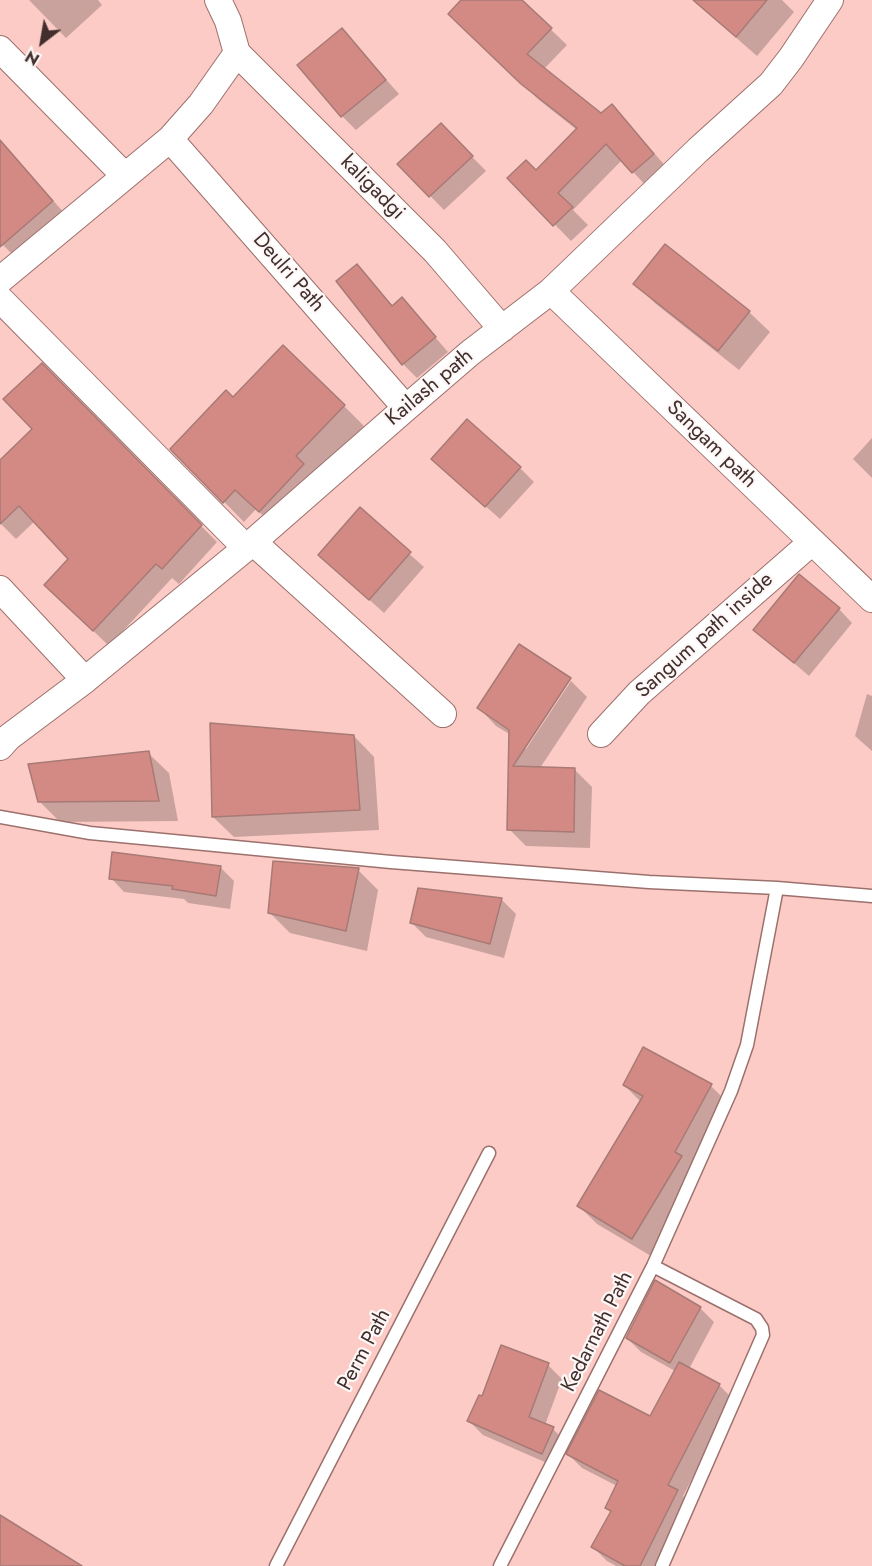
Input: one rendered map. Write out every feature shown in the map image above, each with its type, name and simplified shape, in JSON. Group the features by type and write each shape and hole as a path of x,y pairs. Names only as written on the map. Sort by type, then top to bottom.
{"street":[{"path":"0,280 170,139 201,104 237,53 228,21 218,0"},
{"name":"Kailash path","path":"0,747 9,737 85,680 249,545 405,408 551,291 698,150 771,84 830,0"},
{"path":"0,49 124,176"},
{"name":"kaligadgi","path":"237,53 435,251 501,329"},
{"name":"Deulri Path","path":"170,139 405,408"},
{"name":"Sangam path","path":"551,291 872,599"},
{"path":"0,299 249,545 443,714"},
{"name":"Sangum path inside","path":"601,734 639,693 812,542"},
{"path":"0,589 85,680"}],"lane":[{"path":"0,817 90,833 380,861 649,882 777,888 872,896"},
{"path":"653,1266 731,1091 747,1045 777,888"},
{"name":"Perm Path","path":"276,1566 489,1153"},
{"name":"Kedarnath Path","path":"500,1566 653,1266 756,1319 762,1328 763,1335 662,1566"}],"building":[{"path":"461,0 522,0 552,28 527,54 601,113 612,104 654,154 632,173 606,144 558,193 573,207 553,226 507,178 526,160 536,170 577,128 521,84 448,14"},
{"path":"693,0 767,0 736,37"},
{"path":"342,28 386,80 341,117 297,65"},
{"path":"441,123 473,156 429,197 397,164"},
{"path":"0,140 53,201 0,247"},
{"path":"665,244 750,311 718,351 633,284"},
{"path":"357,264 392,306 402,297 436,337 402,365 336,281"},
{"path":"283,345 345,405 296,456 304,464 259,512 235,490 223,503 170,449 226,390 233,397"},
{"path":"42,363 202,525 162,569 156,564 93,631 44,585 68,559 19,506 0,524 0,460 32,429 3,399"},
{"path":"467,419 521,467 485,507 431,459"},
{"path":"360,507 411,552 369,600 318,555"},
{"path":"799,574 840,608 794,663 753,630"},
{"path":"519,644 571,678 513,766 575,768 574,832 507,830 509,730 477,708"},
{"path":"210,723 354,735 360,810 212,817"},
{"path":"149,751 159,801 38,802 28,764"},
{"path":"112,852 221,866 216,896 172,889 173,886 109,879"},
{"path":"273,861 359,868 346,931 268,913"},
{"path":"418,888 502,898 490,944 410,923"},
{"path":"643,1047 712,1084 675,1152 682,1156 632,1239 577,1206 643,1096 623,1085"},
{"path":"655,1280 701,1307 670,1363 626,1338"},
{"path":"501,1345 549,1363 529,1417 554,1427 542,1454 467,1421 479,1395 482,1396"},
{"path":"679,1362 720,1384 668,1485 678,1490 640,1566 625,1566 591,1547 611,1511 605,1508 618,1481 566,1454 599,1390 650,1416"},
{"path":"0,1515 82,1566 0,1566"}]}
